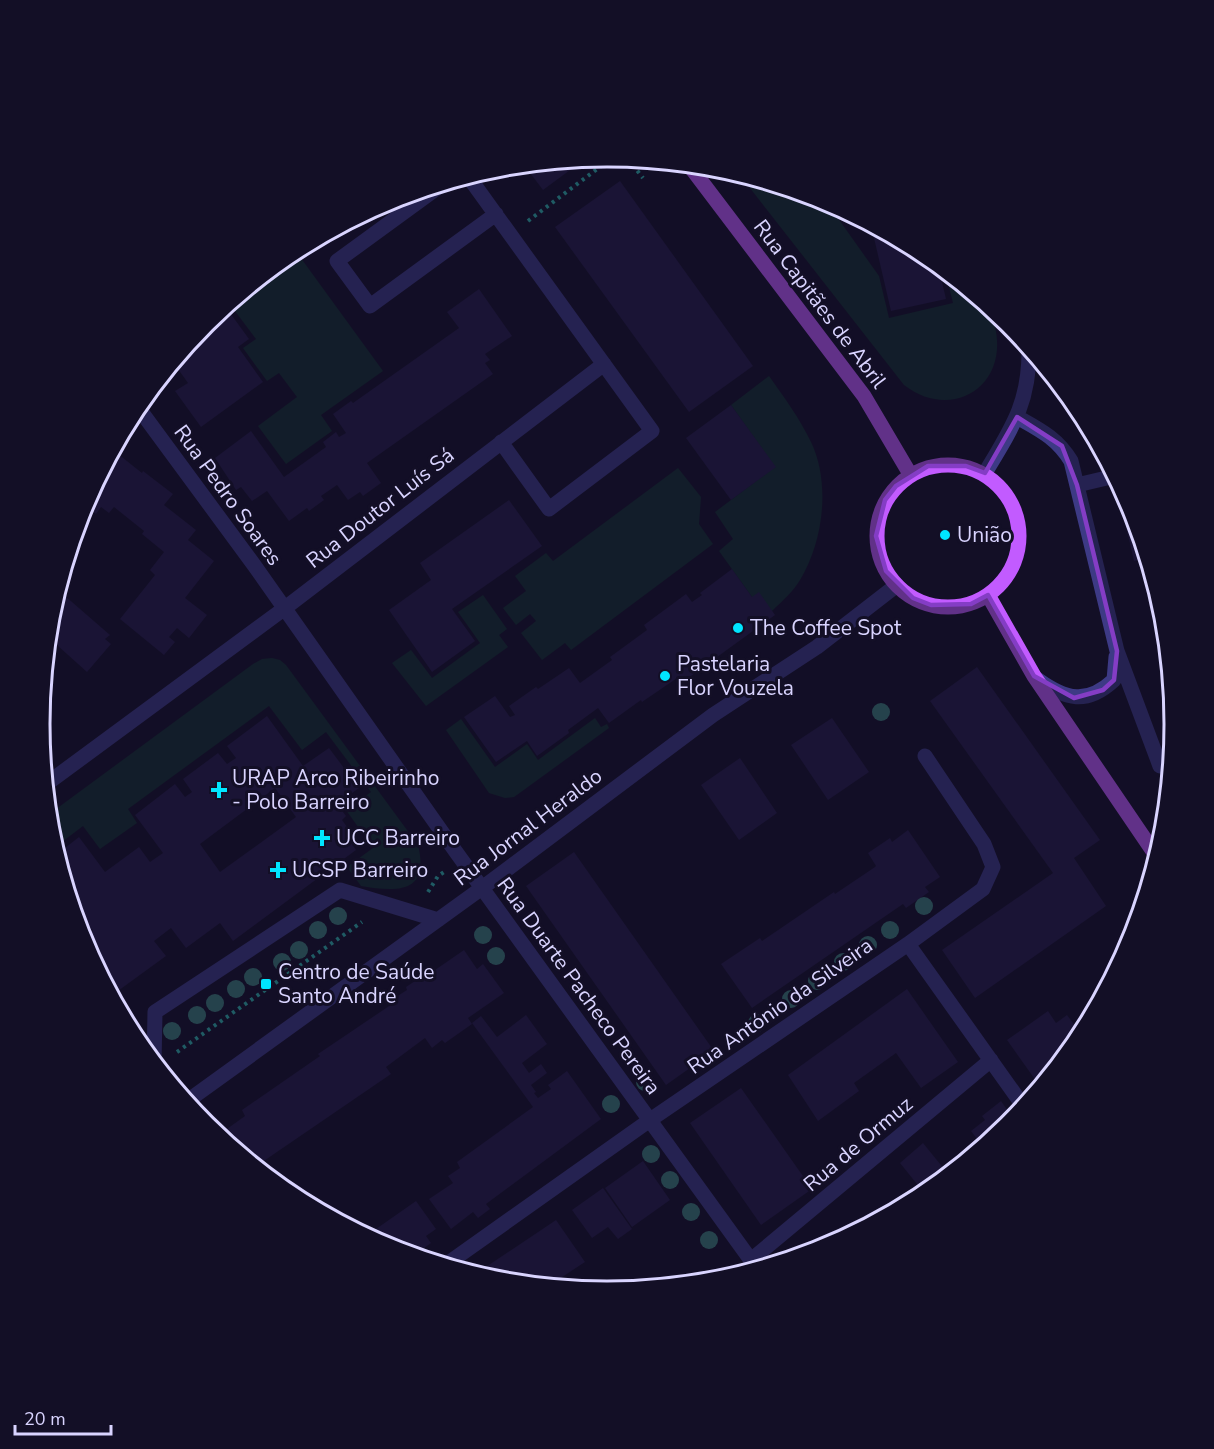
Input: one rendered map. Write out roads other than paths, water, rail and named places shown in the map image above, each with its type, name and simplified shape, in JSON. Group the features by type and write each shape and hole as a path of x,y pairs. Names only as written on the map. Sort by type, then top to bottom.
{"main road":[{"name":"Rua Capitães de Abril","path":"696,175 864,396 910,474"},
{"path":"947,464 966,466 985,473 1000,486 1012,504 1019,523 1019,543 1014,564 1004,581 988,595 971,604 951,607 931,605 913,598 897,585 886,571 879,554 876,536 885,500 910,474 928,466 947,464"},
{"path":"988,595 1034,676 1151,848"}],"street":[{"path":"474,184 652,430 549,509 501,442"},
{"path":"422,199 337,261 370,306 496,214"},
{"path":"985,473 1017,417 1025,396 1029,361"},
{"name":"Rua Doutor Luís Sá","path":"53,779 285,608 604,364"},
{"name":"Rua Pedro Soares","path":"143,415 285,608"},
{"path":"1017,417 1053,438 1062,446 1071,461 1117,651 1160,766"},
{"path":"1077,484 1107,478"},
{"name":"Rua Jornal Heraldo","path":"193,1097 482,888 713,715 817,647 897,585"},
{"name":"Rua Duarte Pacheco Pereira","path":"285,608 462,860 752,1263"},
{"path":"1034,676 1050,688 1074,698 1093,696 1114,680 1117,651"},
{"name":"Rua António da Silveira","path":"453,1260 650,1120 908,944 983,889 993,867 984,844 924,756"},
{"path":"154,1049 155,1012 340,890 438,920"},
{"path":"908,944 1019,1100"},
{"name":"Rua de Ormuz","path":"759,1260 991,1060"}],"place":[{"name":"União","path":"945,535"},
{"name":"The Coffee Spot","path":"738,628"},
{"name":"Pastelaria Flor Vouzela","path":"665,676"},
{"name":"URAP Arco Ribeirinho - Polo Barreiro","path":"219,790"},
{"name":"UCC Barreiro","path":"322,838"},
{"name":"UCSP Barreiro","path":"278,870"},
{"name":"Centro de Saúde Santo André","path":"266,984"}]}
